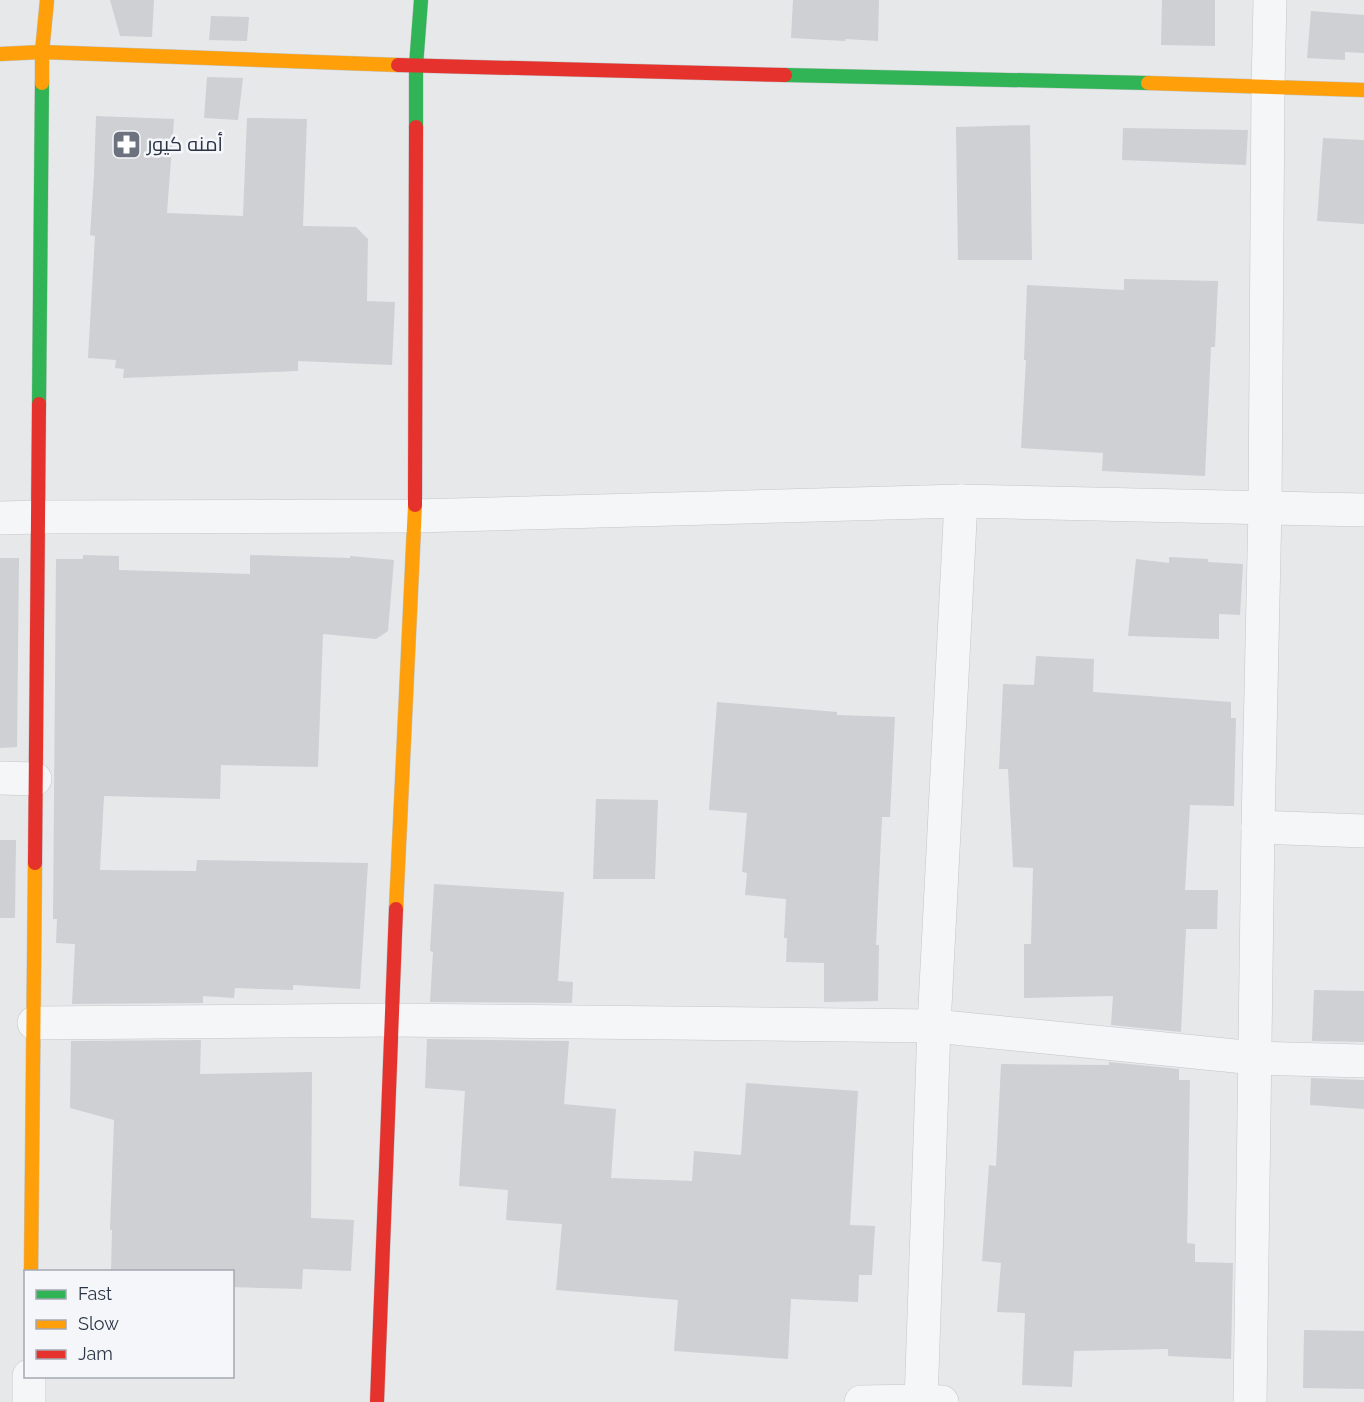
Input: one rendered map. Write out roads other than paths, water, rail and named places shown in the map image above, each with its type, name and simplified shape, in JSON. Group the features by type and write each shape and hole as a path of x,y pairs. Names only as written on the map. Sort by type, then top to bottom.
{"street":[{"path":"31,1270 42,52 46,0"},
{"path":"377,1402 391,1020 415,516 416,66 421,0"},
{"path":"1250,1402 1265,508 1270,0"},
{"path":"0,54 42,52 416,66 1364,90"},
{"path":"0,518 415,516 961,501 1364,510"},
{"path":"861,1402 928,1402 934,1026 961,501"},
{"path":"0,778 35,779"},
{"path":"1258,827 1364,831"},
{"path":"34,1023 391,1020 934,1026 1256,1058 1364,1061"},
{"path":"29,1378 29,1402"}],"place":[{"name":"أمنه كيور","path":"126,144"}]}
